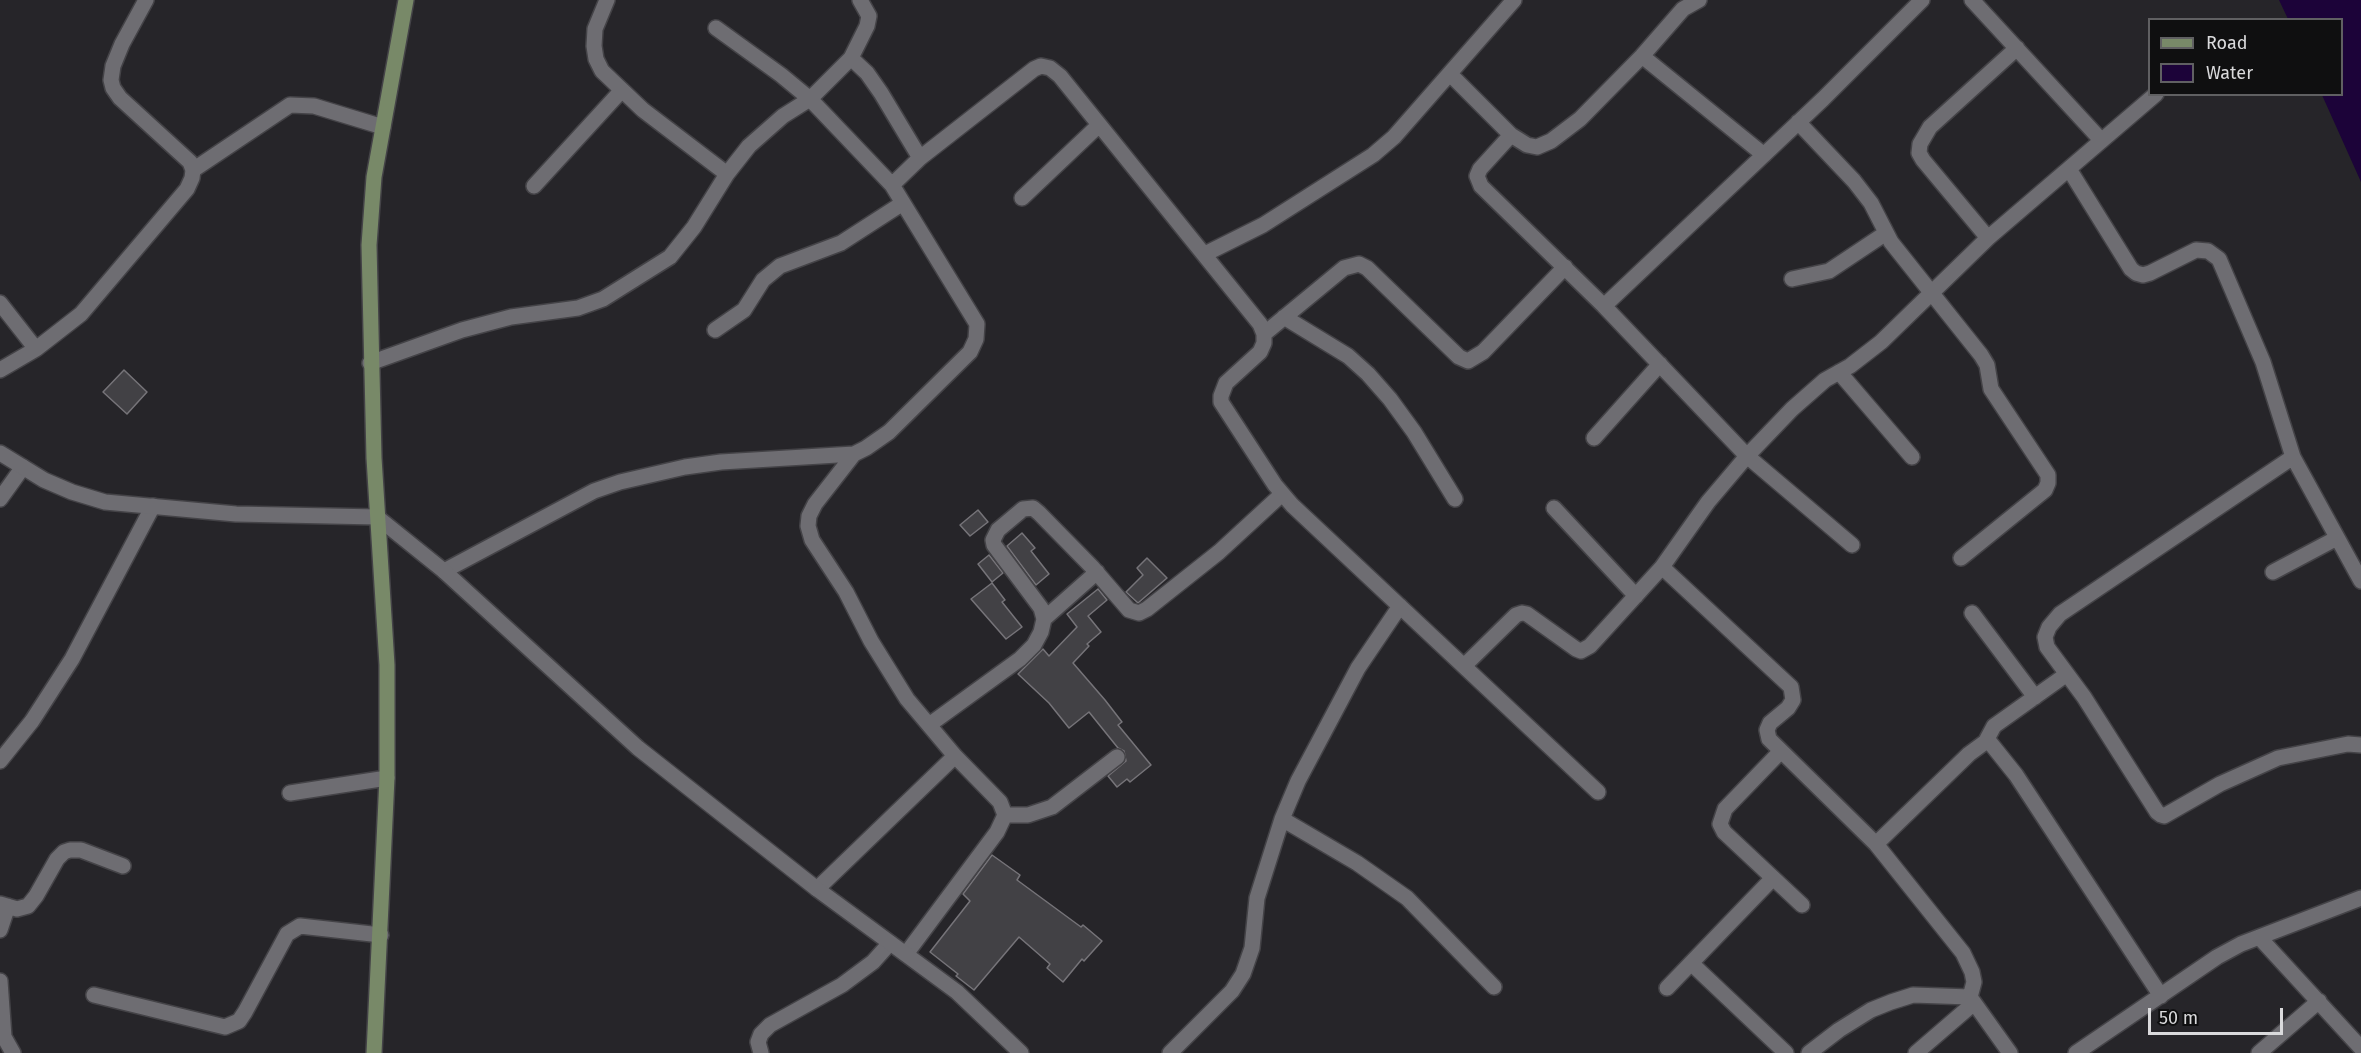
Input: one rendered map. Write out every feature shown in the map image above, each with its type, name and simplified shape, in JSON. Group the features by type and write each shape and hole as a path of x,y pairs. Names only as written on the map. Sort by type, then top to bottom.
{"main road":[{"path":"374,1053 387,778 387,665 370,363 370,213 406,0"}],"street":[{"path":"146,0 117,55 111,80 113,88 120,98 190,162 194,170"},
{"path":"607,0 595,29 596,59 602,71 670,132 727,174"},
{"path":"370,363 471,328 511,317 578,308 603,299 670,257 694,226 727,174 763,132 810,99 851,58 867,26 869,16 860,0"},
{"path":"1205,254 1263,225 1373,155 1394,137 1514,0"},
{"path":"1450,74 1511,135 1527,145 1537,147 1551,141 1580,119 1642,56 1679,4 1699,0"},
{"path":"1604,306 1764,155 1922,0"},
{"path":"1972,0 2101,140"},
{"path":"444,571 594,491 620,482 685,467 721,462 854,454 889,432 970,352 976,339 977,324 892,185 810,99 716,28"},
{"path":"1988,238 1923,160 1919,153 1920,144 1930,128 2017,48"},
{"path":"1642,56 1764,155"},
{"path":"851,58 867,73 881,93 920,158"},
{"path":"892,185 920,158 1016,81 1041,66 1050,68 1060,76 1260,324 1264,334 1264,343 1260,352 1226,383 1222,390 1221,402 1282,494 1598,792"},
{"path":"534,186 622,90"},
{"path":"1464,666 1516,615 1522,613 1527,614 1576,649 1585,650 1662,567 1701,512 1747,456 1792,409 1825,380 1881,342 1988,238 2154,96"},
{"path":"0,370 36,349 81,314 187,189 194,170 290,105 314,106 383,127"},
{"path":"1798,122 1859,188 1878,213 1886,233 1981,355 1987,365 1990,389 2048,475 2045,490 1960,558"},
{"path":"1022,198 1099,125"},
{"path":"1511,135 1480,169 1478,182 1604,306 1747,456 1852,545"},
{"path":"2069,169 2131,269 2136,273 2143,275 2151,273 2196,250 2208,251 2219,259 2263,362 2293,458 2361,581"},
{"path":"715,330 744,310 763,280 780,266 841,243 903,203"},
{"path":"1792,279 1829,271 1886,233"},
{"path":"1264,334 1344,268 1359,264 1367,268 1459,357 1468,361 1483,352 1565,267"},
{"path":"0,303 36,349"},
{"path":"1284,317 1348,356 1368,374 1414,432 1455,499"},
{"path":"1594,438 1660,364"},
{"path":"1839,372 1912,457"},
{"path":"0,453 44,480 105,502 236,514 377,517 444,571 638,748 817,889 957,992 1021,1053"},
{"path":"854,454 815,504 809,516 808,526 812,540 846,592 871,641 907,699 955,756 1000,802 1005,815 997,832 906,954"},
{"path":"2293,458 2060,614 2049,627 2045,637 2047,647 2084,697 2157,812 2164,816 2208,789 2278,758 2348,744 2361,745"},
{"path":"0,499 23,467"},
{"path":"929,726 1020,659 1034,645 1041,632 1044,619 1041,608 994,545 993,540 998,530 1023,509 1033,508 1039,513 1097,572 1129,610 1135,613 1143,612 1219,552 1282,494"},
{"path":"0,761 37,713 72,659 153,506"},
{"path":"1554,508 1636,596"},
{"path":"2273,572 2337,538"},
{"path":"1662,567 1791,687 1793,700 1788,708 1770,723 1767,730 1769,739 1876,843 1963,953 1974,982 1972,1000 2006,1052"},
{"path":"1044,619 1097,572"},
{"path":"1170,1053 1232,991 1243,974 1252,948 1257,898 1282,819 1298,781 1358,668 1400,606"},
{"path":"1972,613 2035,697"},
{"path":"1876,843 1969,753 1987,739 1994,726 2067,674"},
{"path":"1987,739 2029,795 2161,996"},
{"path":"1781,751 1725,809 1720,824 1724,832 1802,905"},
{"path":"817,889 955,756"},
{"path":"1005,815 1028,815 1052,807 1117,757"},
{"path":"290,793 387,778"},
{"path":"1282,819 1357,863 1407,898 1494,987"},
{"path":"0,930 4,905 17,909 28,906 57,859 64,852 81,850 123,866"},
{"path":"1667,988 1773,878"},
{"path":"2076,1053 2217,957 2259,937 2361,898"},
{"path":"94,995 225,1027 239,1021 287,934 300,926 381,935"},
{"path":"2259,937 2361,1048"},
{"path":"761,1053 758,1042 761,1034 770,1025 842,985 873,962 890,943"},
{"path":"1691,963 1786,1053"},
{"path":"0,981 4,1036 13,1053"},
{"path":"1809,1053 1839,1030 1871,1010 1891,1002 1913,995 1972,1000"},
{"path":"1916,1053 1972,1000"},
{"path":"2259,1053 2319,1001"}],"water":[{"path":"2279,0 2361,0 2361,182 2322,96 2343,96 2343,18 2288,18"}],"building":[{"path":"124,370 147,392 127,414 103,392"},
{"path":"978,510 988,522 970,536 960,525"},
{"path":"1022,533 1035,548 1031,551 1049,574 1036,585 1007,546"},
{"path":"989,555 1003,573 992,582 978,564"},
{"path":"1147,558 1167,578 1138,603 1126,592 1143,575 1137,568"},
{"path":"992,583 1005,600 1002,602 1022,627 1006,639 971,599"},
{"path":"1098,589 1107,600 1088,616 1101,632 1087,644 1089,646 1073,663 1122,722 1118,725 1151,765 1130,782 1127,779 1117,787 1108,776 1126,761 1124,751 1118,748 1089,712 1069,728 1049,703 1018,674 1043,649 1049,656 1077,627 1067,614"},
{"path":"992,855 1020,875 1017,880 1081,927 1083,925 1102,941 1084,961 1082,959 1063,982 1047,968 1050,964 1019,937 974,990 930,952 970,901 963,894"}]}
